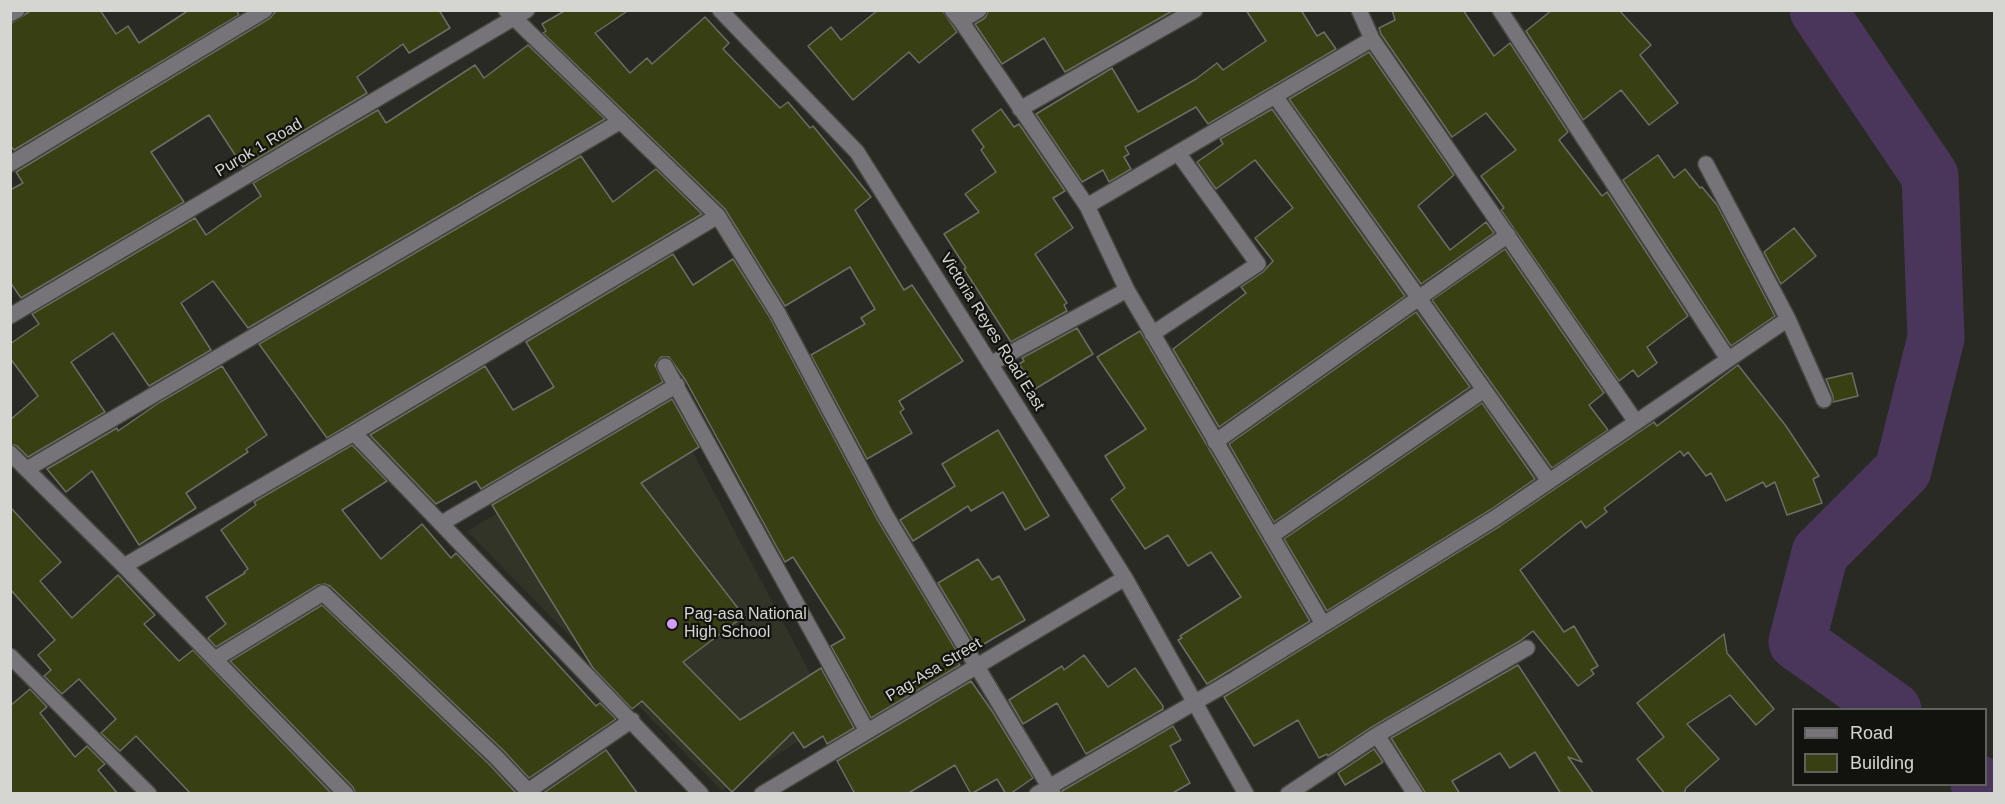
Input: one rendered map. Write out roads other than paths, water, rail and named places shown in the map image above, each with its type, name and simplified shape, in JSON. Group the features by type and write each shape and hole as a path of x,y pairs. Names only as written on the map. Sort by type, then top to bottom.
{"street":[{"path":"10,14 16,10"},
{"path":"10,164 265,10"},
{"name":"Victoria Reyes Road East","path":"720,10 857,152 1125,578 1246,794"},
{"path":"979,10 956,16 1088,206 1126,290 1323,624"},
{"path":"1020,109 1195,10"},
{"path":"1359,10 1372,39 1636,422"},
{"path":"1500,10 1728,359"},
{"path":"516,13 718,216 778,313 885,514 977,666 1046,791 1196,702 1495,518 1788,320"},
{"name":"Purok 1 Road","path":"10,316 516,13"},
{"path":"1088,206 1372,39"},
{"path":"1275,96 1549,482"},
{"path":"27,469 621,121"},
{"path":"1152,334 1258,264 1178,153"},
{"path":"1706,164 1788,320 1824,400"},
{"path":"124,566 354,433 718,216"},
{"path":"1215,442 1508,235"},
{"path":"990,364 1126,290"},
{"path":"665,366 867,731"},
{"path":"442,523 677,385"},
{"path":"1271,536 1484,390"},
{"path":"354,433 632,720 700,794"},
{"path":"10,453 124,566 346,794"},
{"name":"Pag-Asa Street","path":"762,794 1125,578"},
{"path":"215,659 323,593 496,757 528,791 632,720"},
{"path":"1288,794 1377,735 1527,648"},
{"path":"10,656 149,794"},
{"path":"1377,735 1415,794"}],"waterway":[{"path":"1818,10 1930,176 1936,338 1903,470 1820,553 1797,642 1890,708"},
{"path":"1980,786 1983,794"}],"place":[{"name":"Pag-asa National High School","path":"672,624"}]}
